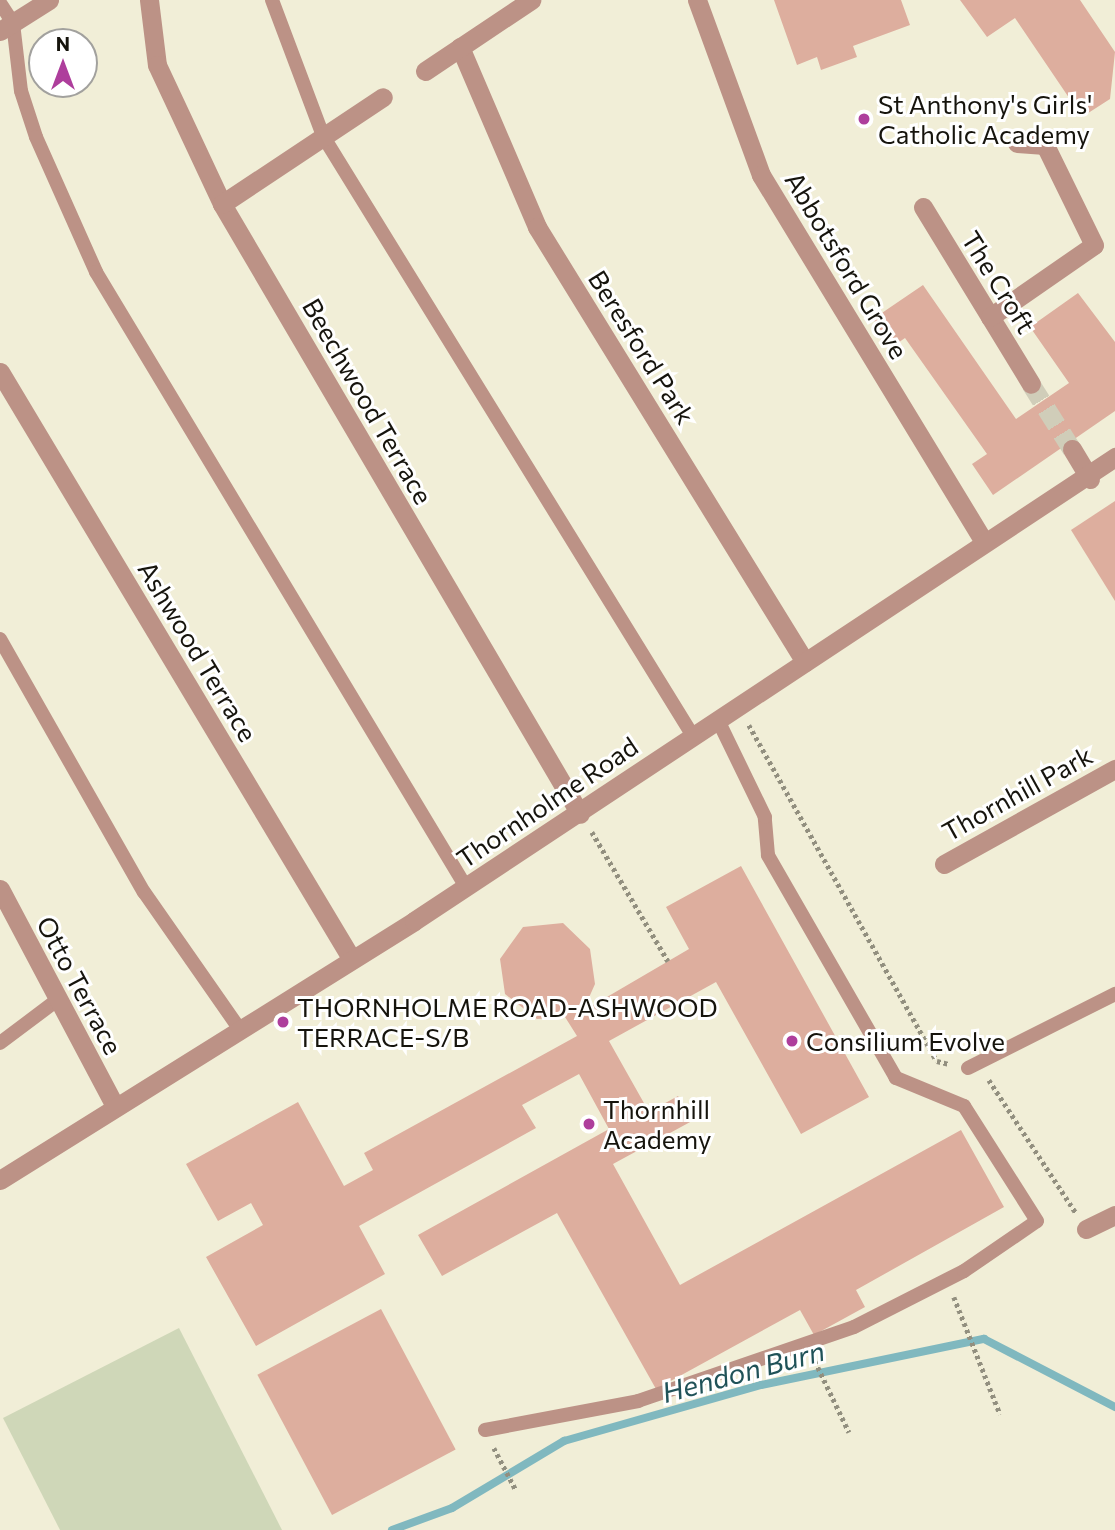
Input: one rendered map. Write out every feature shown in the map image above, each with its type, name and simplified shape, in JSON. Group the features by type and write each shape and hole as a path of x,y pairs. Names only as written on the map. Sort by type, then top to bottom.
{"street":[{"path":"7,27 49,0"},
{"name":"Beechwood Terrace","path":"149,0 157,65 222,204 579,814"},
{"path":"425,71 531,0"},
{"name":"Abbotsford Grove","path":"697,0 761,175 984,542"},
{"name":"Beresford Park","path":"460,47 537,227 805,662"},
{"path":"222,204 383,97"},
{"path":"990,317 1094,245 1045,145 1017,143"},
{"name":"The Croft","path":"923,207 1031,384"},
{"name":"Ashwood Terrace","path":"0,372 351,958"},
{"path":"1072,449 1090,479"},
{"name":"Thornholme Road","path":"0,1180 467,887 984,542 1090,479 1115,457"},
{"name":"Thornhill Park","path":"944,864 1115,769"},
{"name":"Otto Terrace","path":"0,889 57,1001 116,1105"},
{"path":"1086,1228 1115,1215"}],"lane":[{"path":"272,0 323,136 693,736"},
{"path":"0,3 21,91 36,137 96,272 467,887"},
{"path":"0,639 144,892 239,1028"},
{"path":"485,1430 638,1401 854,1327 946,1280 1037,1221 964,1105 896,1078 768,855 765,817 718,720"},
{"path":"968,1068 1115,994"},
{"path":"0,1043 57,1001"}],"path":[{"path":"738,706 937,1061 968,1068 993,1082 1086,1228"},
{"path":"604,848 668,961"},
{"path":"946,1280 985,1365 1000,1414"},
{"path":"813,1357 849,1432"},
{"path":"499,1459 516,1490"}],"green space":[{"path":"179,1328 282,1530 60,1530 3,1418"}],"building":[{"path":"774,0 901,0 910,25 853,46 857,57 821,70 817,57 797,65"},
{"path":"960,0 1080,0 1115,52 1110,99 1082,117 1015,18 987,37"},
{"path":"923,285 1016,419 1069,383 1030,327 1078,293 1115,342 1115,411 993,495 972,464 987,454 905,338 892,347 873,319"},
{"path":"1115,501 1115,601 1071,530"},
{"path":"741,866 869,1097 801,1134 716,982 609,1041 649,1112 678,1096 692,1121 613,1164 680,1285 961,1130 1004,1207 856,1290 865,1307 814,1335 800,1310 656,1389 557,1213 442,1276 418,1235 609,1129 579,1074 522,1105 536,1128 359,1226 385,1274 256,1346 206,1257 263,1225 251,1203 218,1221 186,1164 298,1102 344,1186 373,1170 364,1153 577,1036 565,1017 537,1019 505,994 500,959 523,927 563,923 590,949 595,984 583,1011 689,949 666,907"},
{"path":"381,1309 456,1449 332,1515 257,1375"}],"waterway":[{"name":"Hendon Burn","path":"392,1530 452,1508 564,1441 761,1385 984,1339 1115,1407"}],"tunnel":[{"path":"1031,384 1072,449"}],"place":[{"name":"St Anthony's Girls' Catholic Academy","path":"864,119"},
{"name":"THORNHOLME ROAD-ASHWOOD TERRACE-S/B","path":"283,1022"},
{"name":"Consilium Evolve","path":"792,1041"},
{"name":"Thornhill Academy","path":"589,1124"}]}
